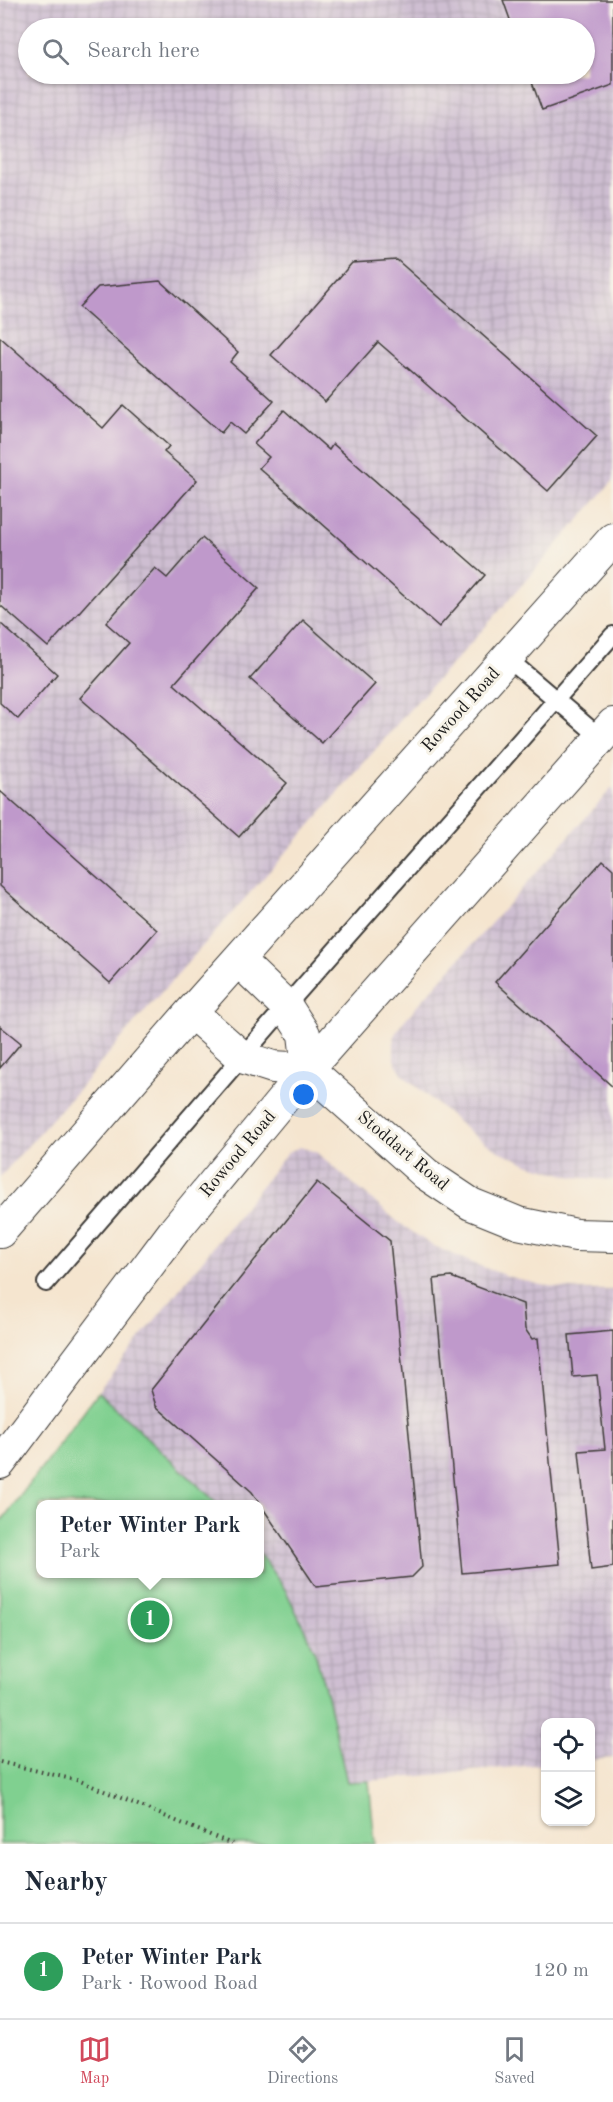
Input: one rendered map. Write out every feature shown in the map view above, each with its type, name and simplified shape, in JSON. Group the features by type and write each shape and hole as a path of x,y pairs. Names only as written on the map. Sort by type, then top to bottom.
{"street":[{"name":"Rowood Road","path":"0,1232 191,1012 613,539"},
{"name":"Rowood Road","path":"0,1463 175,1230 308,1069 607,731"},
{"path":"191,1012 242,1057 273,1067 308,1069 304,1034 286,1006 238,960"},
{"name":"Stoddart Road","path":"308,1069 426,1174 471,1204 518,1224 576,1234 613,1236"}],"lane":[{"path":"46,1283 613,635"},
{"path":"507,658 556,700 607,731"}],"path":[{"path":"0,1762 80,1781 232,1844"}],"shaded area":[{"path":"0,0 613,0 613,481 465,650 410,709 0,1177"},
{"path":"613,787 613,1180 574,1177 530,1165 497,1150 472,1134 404,1076 394,1060 394,1036 402,1023"},
{"path":"300,1147 316,1152 398,1222 430,1244 477,1265 541,1285 580,1290 613,1290 613,1758 595,1760 595,1718 541,1718 541,1764 347,1783 314,1649 286,1591 264,1560 264,1500 214,1500 98,1392 288,1152"}],"green space":[{"path":"98,1392 214,1500 36,1500 36,1578 264,1578 264,1560 286,1591 314,1649 347,1782 369,1781 375,1844 0,1844 0,1523"}],"building":[{"path":"503,0 613,0 613,85 542,110 533,84 595,84 595,18 509,18"},
{"path":"397,260 597,436 548,491 378,342 325,402 271,355 352,263"},
{"path":"160,281 238,352 230,362 274,401 244,434 230,422 221,433 79,307 98,287"},
{"path":"0,337 103,428 123,405 169,446 164,452 197,480 48,647 0,605"},
{"path":"284,410 329,450 333,444 485,575 439,627 259,468 269,457 254,444"},
{"path":"202,538 259,588 174,684 287,783 239,837 80,698 129,643 106,623 155,568 167,578"},
{"path":"303,620 375,684 322,743 250,679"},
{"path":"0,623 57,674 18,719 0,703"},
{"path":"0,791 157,930 110,983 0,886"},
{"path":"603,860 613,869 613,1087 495,982"},
{"path":"0,1026 21,1043 0,1068"},
{"path":"317,1182 390,1241 422,1567 412,1577 316,1587 264,1510 264,1500 257,1500 252,1492 156,1406 151,1390"},
{"path":"451,1277 523,1304 525,1329 532,1339 538,1338 560,1564 462,1573 434,1279"},
{"path":"613,1331 613,1567 591,1570 579,1451 605,1449 597,1375 573,1377 569,1335"}],"place":[{"name":"Peter Winter Park","path":"150,1620"}]}
